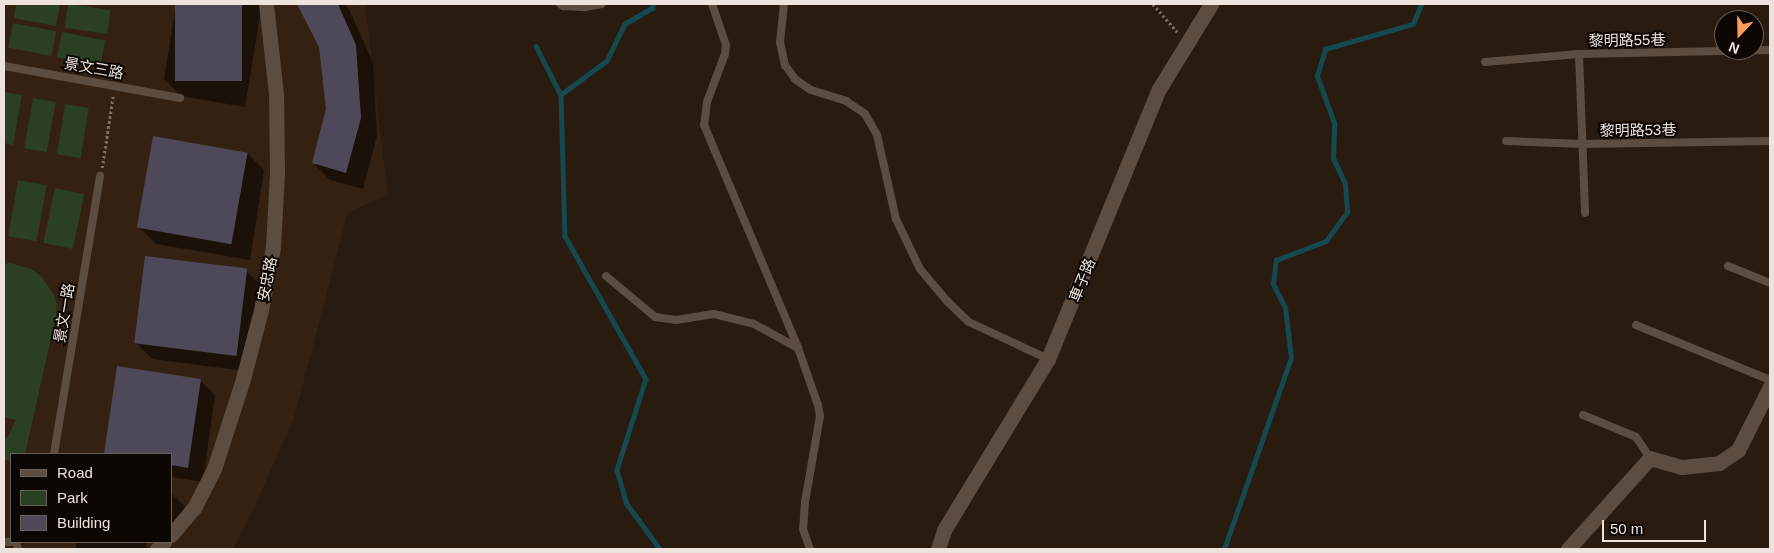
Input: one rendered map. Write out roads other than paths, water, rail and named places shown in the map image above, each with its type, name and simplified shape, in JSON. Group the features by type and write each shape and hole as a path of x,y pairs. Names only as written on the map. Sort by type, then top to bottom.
{"street":[{"name":"安忠路","path":"172,534 194,508 214,469 243,380 261,310 273,247 277,172 276,94 266,4"},
{"name":"車子路","path":"938,549 944,530 1048,359 1159,89 1211,4"},
{"path":"1568,549 1650,458 1682,467 1719,463 1738,450 1770,387"}],"lane":[{"path":"560,4 563,6 585,7 602,4"},
{"path":"712,4 726,45 725,54 707,102 704,125 798,348 820,416 805,502 803,529 810,549"},
{"path":"784,4 780,42 785,65 795,79 811,90 846,101 865,114 877,135 896,219 920,269 947,302 970,322 1048,359"},
{"name":"黎明路55巷","path":"1485,62 1579,54 1770,50"},
{"path":"1579,54 1585,214"},
{"name":"景文三路","path":"4,66 180,98"},
{"name":"黎明路53巷","path":"1506,141 1583,144 1770,141"},
{"name":"景文一路","path":"54,453 100,176"},
{"path":"1728,266 1770,283"},
{"path":"606,276 655,317 676,320 714,314 754,324 798,348"},
{"path":"1636,325 1770,380"},
{"path":"1583,415 1636,437 1650,458"}],"waterway":[{"path":"653,4 653,8 625,24 607,61 561,95 565,236 646,379 617,470 627,504 660,549"},
{"path":"1224,549 1291,358 1285,308 1273,284 1276,260 1326,241 1347,212 1345,184 1333,158 1334,123 1317,76 1325,49 1413,24 1421,4"},
{"path":"536,46 561,95"}]}
